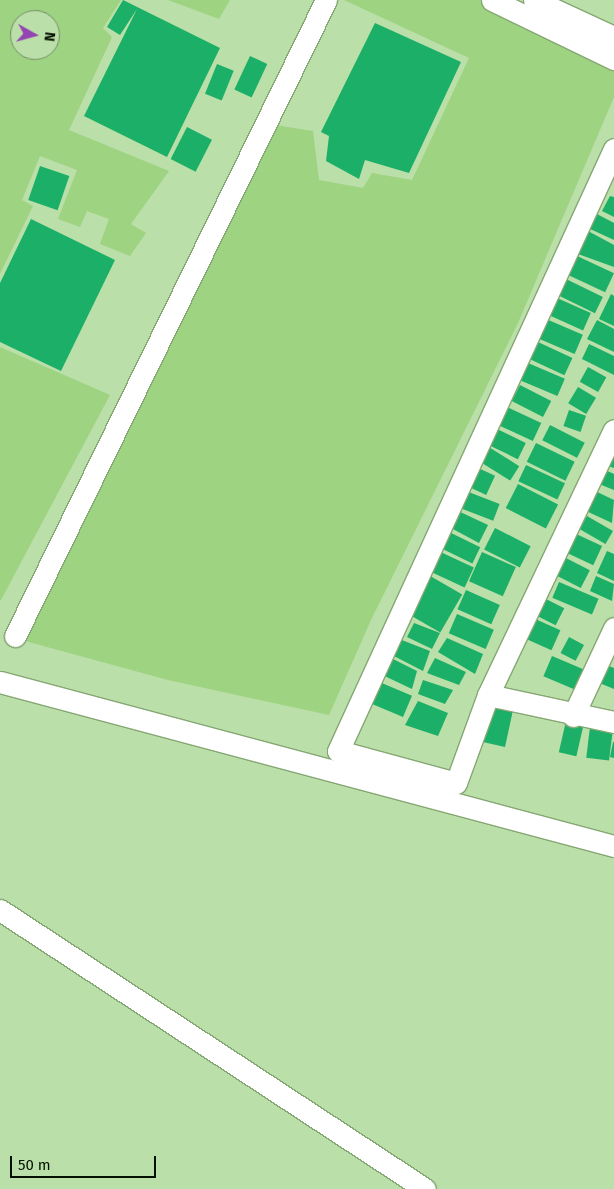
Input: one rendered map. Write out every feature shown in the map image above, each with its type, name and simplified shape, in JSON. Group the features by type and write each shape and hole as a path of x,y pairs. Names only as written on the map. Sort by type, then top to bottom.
{"street":[{"path":"15,636 326,0"},
{"path":"534,0 614,37"},
{"path":"498,1 614,58"},
{"path":"614,149 338,750 456,783 488,695 614,430"},
{"path":"573,716 614,628"},
{"path":"0,682 614,846"},
{"path":"488,695 573,716 614,722"},
{"path":"0,910 425,1189"}],"green space":[{"path":"0,0 121,0 103,28 112,37 69,130 169,171 131,224 146,233 130,256 100,244 109,219 87,211 80,227 58,219 77,170 40,156 22,200 33,206 0,274"},
{"path":"168,0 230,0 219,19"},
{"path":"344,0 482,0 614,63 614,97 518,323 371,620 329,715 168,680 25,641 275,125 313,131 319,180 363,188 372,173 412,180 469,58"},
{"path":"0,347 110,395 1,600 0,600"}],"building":[{"path":"123,0 220,48 167,157 84,116 137,9 120,35 107,27"},
{"path":"375,23 461,62 409,173 365,160 359,179 326,161 329,136 321,132"},
{"path":"250,56 267,64 252,98 234,90"},
{"path":"217,64 234,71 222,100 205,94"},
{"path":"187,127 212,140 196,172 171,159"},
{"path":"40,166 69,176 58,210 28,200"},
{"path":"610,196 614,197 614,217 602,211"},
{"path":"595,213 614,223 614,240 588,228"},
{"path":"31,219 115,260 61,371 0,342 0,283"},
{"path":"588,231 614,245 614,267 578,254"},
{"path":"575,255 614,273 605,292 566,274"},
{"path":"566,279 603,297 595,313 558,295"},
{"path":"611,294 614,296 614,326 599,319"},
{"path":"557,298 591,313 583,330 549,315"},
{"path":"546,319 583,335 575,354 538,338"},
{"path":"597,320 614,329 614,352 587,339"},
{"path":"538,342 572,358 564,375 530,359"},
{"path":"589,344 614,356 614,375 582,359"},
{"path":"528,363 565,379 557,396 521,380"},
{"path":"588,367 606,377 598,392 580,382"},
{"path":"520,385 551,401 543,417 512,401"},
{"path":"578,387 596,398 586,414 568,403"},
{"path":"505,406 541,423 533,441 497,424"},
{"path":"569,410 586,416 580,432 563,426"},
{"path":"550,425 585,443 577,458 542,440"},
{"path":"497,429 526,443 518,459 489,445"},
{"path":"536,443 575,462 565,481 527,462"},
{"path":"487,446 519,466 510,481 478,460"},
{"path":"614,451 614,468 608,466"},
{"path":"526,465 565,483 557,499 518,481"},
{"path":"476,467 495,476 486,495 467,486"},
{"path":"605,470 614,474 614,490 599,484"},
{"path":"518,484 558,504 546,528 506,508"},
{"path":"593,490 614,500 612,523 584,510"},
{"path":"466,491 500,504 493,521 460,508"},
{"path":"456,510 488,525 479,543 451,528"},
{"path":"587,516 613,531 605,544 580,529"},
{"path":"495,528 531,546 520,568 484,549"},
{"path":"447,531 480,547 472,563 439,547"},
{"path":"574,533 602,546 593,565 565,552"},
{"path":"434,549 474,568 465,588 425,569"},
{"path":"607,551 614,554 614,581 597,573"},
{"path":"482,552 516,567 503,596 469,581"},
{"path":"564,557 590,570 581,588 555,575"},
{"path":"425,573 462,594 440,633 403,611"},
{"path":"596,576 614,584 612,601 590,591"},
{"path":"559,582 599,599 592,614 552,598"},
{"path":"466,590 500,605 491,624 457,609"},
{"path":"542,597 564,608 556,625 533,614"},
{"path":"457,614 494,630 486,649 449,633"},
{"path":"533,618 560,630 551,650 524,638"},
{"path":"414,623 440,633 432,649 407,637"},
{"path":"394,637 430,651 423,671 388,653"},
{"path":"569,637 584,645 576,661 561,653"},
{"path":"447,638 483,654 475,674 438,652"},
{"path":"383,654 417,671 412,689 376,672"},
{"path":"552,656 583,669 575,690 543,676"},
{"path":"435,658 466,672 459,685 427,673"},
{"path":"604,664 614,668 614,689 597,682"},
{"path":"423,680 453,690 445,704 418,694"},
{"path":"377,681 412,696 403,717 368,702"},
{"path":"418,701 448,713 438,736 405,725"},
{"path":"495,706 513,710 505,747 483,742"},
{"path":"566,721 584,725 576,756 559,752"},
{"path":"590,727 613,730 609,761 586,758"},
{"path":"614,742 614,758 610,757"}]}
